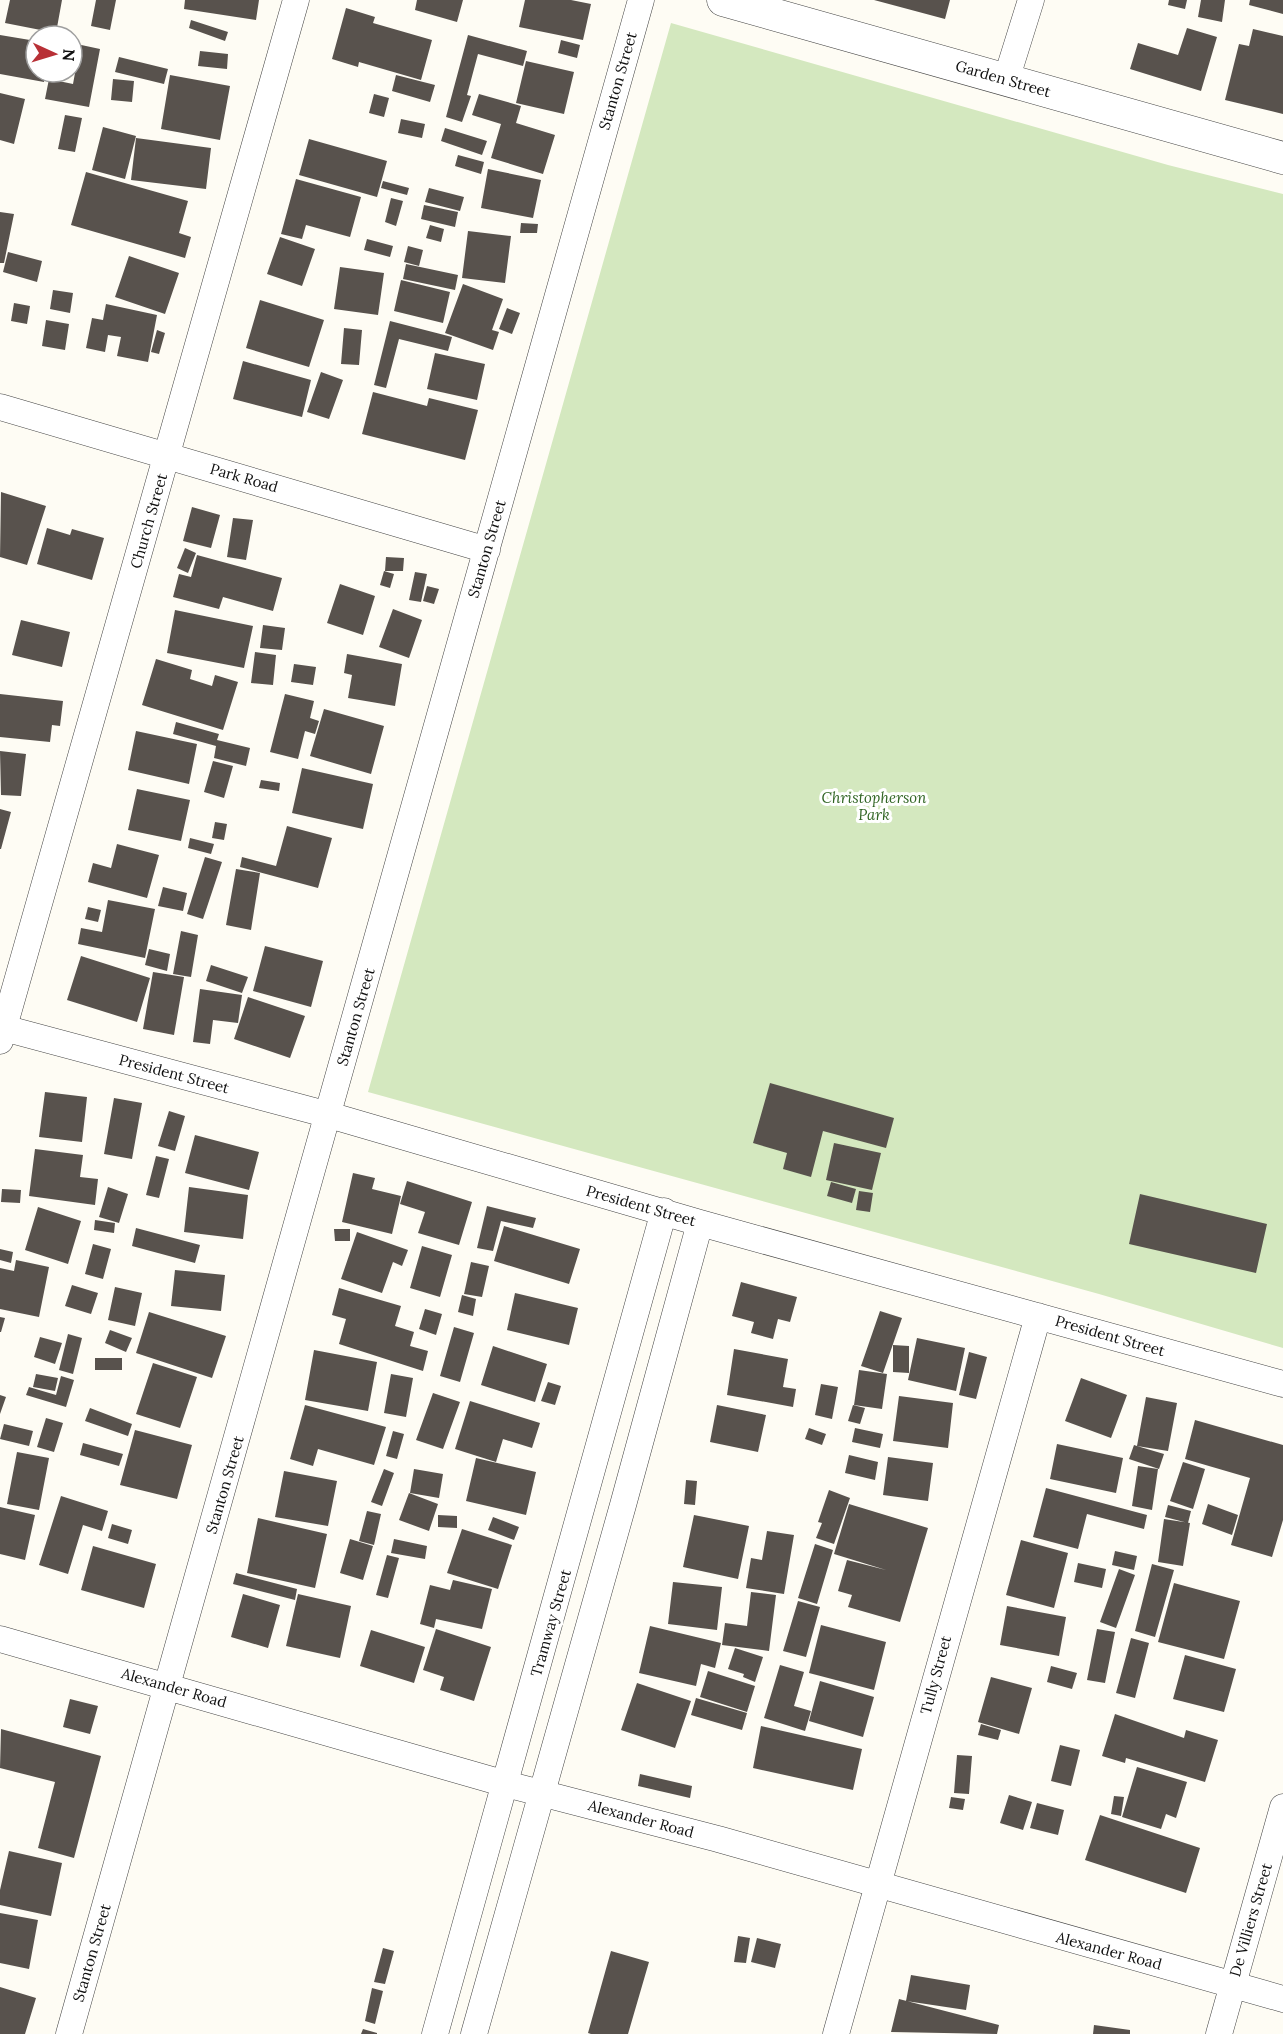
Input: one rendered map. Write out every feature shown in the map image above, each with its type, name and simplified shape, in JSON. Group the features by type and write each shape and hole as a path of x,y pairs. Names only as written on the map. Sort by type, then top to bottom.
{"street":[{"name":"Church Street","path":"1,1032 168,456 296,0"},
{"name":"Stanton Street","path":"69,2034 641,0"},
{"name":"Garden Street","path":"723,0 1283,158"},
{"path":"1006,80 1030,0"},
{"name":"Park Road","path":"0,407 487,550"},
{"name":"President Street","path":"1,1032 329,1115 700,1223 1283,1384"},
{"name":"Tramway Street","path":"435,2034 664,1211"},
{"path":"474,2034 700,1223"},
{"name":"Tully Street","path":"836,2034 1038,1316"},
{"path":"586,1494 623,1506"},
{"name":"Alexander Road","path":"0,1639 506,1784 878,1885 1283,1999"},
{"name":"De Villiers Street","path":"1219,2034 1283,1807"}],"green space":[{"name":"Christopherson Park","path":"671,23 1168,165 1283,194 1283,1348 1099,1294 368,1092"}],"building":[{"path":"10,0 62,0 58,24 24,24 24,27 5,23"},
{"path":"96,0 116,0 110,30 91,26"},
{"path":"185,0 259,0 256,20 184,9"},
{"path":"417,0 463,0 457,22 415,10"},
{"path":"525,0 571,0 591,4 583,40 519,27"},
{"path":"874,0 950,0 945,19"},
{"path":"1169,0 1187,0 1185,9 1168,5"},
{"path":"1201,0 1225,0 1222,22 1198,17"},
{"path":"1250,0 1283,0 1283,14 1249,5"},
{"path":"346,8 375,17 373,23 432,40 421,80 359,62 358,67 332,59"},
{"path":"191,20 228,32 225,41 189,28"},
{"path":"1187,28 1217,37 1201,91 1130,69 1138,43 1178,55"},
{"path":"1253,29 1283,36 1283,114 1225,100 1239,44 1249,46"},
{"path":"0,35 24,39 24,78 0,74"},
{"path":"468,35 527,51 523,66 478,54 467,95 471,96 462,122 446,117"},
{"path":"561,40 580,45 577,58 558,53"},
{"path":"84,46 100,49 89,107 45,99 48,84 84,84"},
{"path":"200,51 228,54 227,69 198,66"},
{"path":"119,57 168,69 164,84 115,72"},
{"path":"526,61 574,72 564,114 516,103"},
{"path":"170,75 230,86 220,140 161,129"},
{"path":"396,75 435,85 430,102 392,91"},
{"path":"113,79 134,81 132,102 111,100"},
{"path":"0,93 25,99 14,144 0,140"},
{"path":"374,94 389,98 384,117 369,113"},
{"path":"479,94 521,106 516,123 555,135 543,174 491,158 501,124 472,115"},
{"path":"65,115 82,118 75,152 58,149"},
{"path":"401,119 425,124 422,138 398,133"},
{"path":"103,127 136,136 125,179 92,170"},
{"path":"445,128 487,141 482,155 441,141"},
{"path":"136,138 211,148 206,189 131,180"},
{"path":"309,139 387,161 377,197 299,175"},
{"path":"458,155 484,162 481,174 455,166"},
{"path":"488,169 541,180 533,218 481,208"},
{"path":"86,172 188,201 179,233 191,237 185,258 71,225"},
{"path":"296,179 361,197 350,237 306,225 302,239 281,234"},
{"path":"383,181 409,188 407,195 381,188"},
{"path":"429,188 464,197 460,211 425,202"},
{"path":"391,198 403,201 396,226 385,222"},
{"path":"424,205 458,212 455,227 421,219"},
{"path":"0,212 14,214 4,263 0,263"},
{"path":"521,223 538,224 537,233 520,233"},
{"path":"430,225 444,229 441,242 426,238"},
{"path":"468,231 511,236 505,283 462,278"},
{"path":"280,237 315,249 302,286 267,274"},
{"path":"367,239 393,246 390,257 364,250"},
{"path":"408,246 423,250 419,266 404,262"},
{"path":"8,252 42,261 37,282 3,272"},
{"path":"129,256 179,273 165,314 115,297"},
{"path":"406,264 458,275 455,290 403,279"},
{"path":"340,267 384,273 378,315 334,309"},
{"path":"401,280 450,292 443,323 394,311"},
{"path":"463,284 503,299 492,330 499,332 493,350 445,333"},
{"path":"53,290 73,293 70,313 50,309"},
{"path":"260,300 324,320 309,367 246,348"},
{"path":"14,303 30,306 27,324 11,321"},
{"path":"106,304 157,315 148,362 117,356 121,337 108,335 105,352 86,348 92,318 103,320"},
{"path":"507,308 520,313 512,334 499,329"},
{"path":"46,320 69,324 65,350 42,346"},
{"path":"390,321 452,337 448,351 399,339 386,388 374,385"},
{"path":"344,328 362,330 359,365 341,364"},
{"path":"157,330 165,333 159,354 151,352"},
{"path":"435,353 485,364 477,400 427,389"},
{"path":"243,361 311,380 302,417 233,399"},
{"path":"321,372 343,380 329,419 307,412"},
{"path":"373,392 427,406 429,398 478,410 465,460 362,434"},
{"path":"1,492 46,506 27,565 0,557"},
{"path":"192,507 220,515 211,548 183,541"},
{"path":"233,518 253,520 246,560 227,557"},
{"path":"47,528 70,535 72,529 104,538 92,580 37,564"},
{"path":"185,548 196,553 188,573 177,568"},
{"path":"197,555 282,578 273,611 223,597 219,609 173,597 179,574 191,577"},
{"path":"386,557 404,558 403,571 385,571"},
{"path":"384,571 394,574 390,588 380,585"},
{"path":"415,572 427,574 421,602 409,600"},
{"path":"340,584 375,596 363,635 327,623"},
{"path":"427,586 439,589 434,604 423,601"},
{"path":"393,609 422,620 409,658 379,647"},
{"path":"175,610 253,626 244,668 167,653"},
{"path":"21,620 70,632 62,667 12,655"},
{"path":"263,625 285,628 282,650 260,648"},
{"path":"255,652 276,655 273,685 251,683"},
{"path":"347,654 402,664 395,706 348,698 352,675 344,673"},
{"path":"156,659 192,670 190,679 212,686 215,675 238,682 223,730 142,705"},
{"path":"294,664 316,667 313,685 291,682"},
{"path":"0,694 63,701 60,726 52,725 50,742 0,737"},
{"path":"285,694 314,701 310,718 319,721 315,734 305,731 298,759 270,752"},
{"path":"324,709 384,726 371,774 310,756"},
{"path":"176,722 219,734 217,740 250,748 246,766 214,758 216,746 173,734"},
{"path":"136,731 197,744 189,784 128,770"},
{"path":"0,751 26,754 21,796 1,795"},
{"path":"213,761 233,766 224,798 204,792"},
{"path":"302,768 373,784 363,829 292,813"},
{"path":"261,780 280,783 279,791 259,788"},
{"path":"137,789 190,800 181,841 128,830"},
{"path":"0,809 11,812 1,849 0,849"},
{"path":"215,822 227,824 224,840 212,838"},
{"path":"287,826 332,838 318,888 240,867 242,857 276,866"},
{"path":"190,838 214,844 211,854 188,848"},
{"path":"117,844 159,855 147,898 88,882 93,863 111,868"},
{"path":"205,857 222,862 203,919 187,914"},
{"path":"236,869 260,873 251,930 226,925"},
{"path":"163,887 187,893 183,911 158,906"},
{"path":"108,900 155,909 145,958 78,944 81,928 102,932"},
{"path":"88,907 101,910 98,922 85,919"},
{"path":"181,931 198,935 191,977 173,974"},
{"path":"265,946 323,961 311,1007 253,991"},
{"path":"149,949 170,954 167,971 145,965"},
{"path":"81,956 150,978 137,1022 67,1000"},
{"path":"211,965 248,977 242,993 206,981"},
{"path":"153,972 184,977 174,1035 143,1029"},
{"path":"200,989 242,995 238,1023 213,1020 210,1044 193,1042"},
{"path":"248,997 305,1016 290,1058 234,1039"},
{"path":"770,1083 894,1118 886,1148 823,1131 811,1177 783,1169 787,1153 753,1143"},
{"path":"45,1092 87,1097 82,1142 39,1137"},
{"path":"114,1098 142,1103 132,1159 104,1154"},
{"path":"169,1111 185,1116 175,1151 158,1146"},
{"path":"195,1135 259,1152 249,1190 185,1173"},
{"path":"834,1143 881,1153 872,1190 826,1180"},
{"path":"35,1149 83,1155 80,1177 98,1179 95,1205 29,1196"},
{"path":"156,1156 169,1159 159,1198 146,1195"},
{"path":"353,1173 375,1178 372,1189 401,1196 392,1234 342,1222"},
{"path":"407,1181 472,1202 459,1245 418,1233 425,1212 400,1204"},
{"path":"831,1182 856,1189 852,1203 827,1196"},
{"path":"108,1187 128,1194 119,1223 99,1217"},
{"path":"189,1187 248,1195 243,1239 184,1232"},
{"path":"2,1189 21,1190 20,1203 1,1202"},
{"path":"859,1191 873,1193 870,1212 856,1210"},
{"path":"1140,1194 1267,1224 1256,1273 1129,1244"},
{"path":"487,1206 536,1218 533,1228 501,1221 493,1251 477,1248"},
{"path":"38,1207 81,1221 68,1264 25,1250"},
{"path":"95,1220 115,1223 114,1233 94,1230"},
{"path":"504,1226 580,1249 569,1284 494,1261"},
{"path":"136,1228 200,1245 195,1263 132,1246"},
{"path":"334,1229 350,1229 350,1241 335,1241"},
{"path":"357,1232 408,1250 402,1266 393,1262 382,1293 341,1279"},
{"path":"93,1244 111,1249 103,1279 85,1274"},
{"path":"422,1246 452,1255 440,1297 410,1288"},
{"path":"0,1249 13,1252 11,1263 0,1260"},
{"path":"16,1260 49,1267 39,1317 0,1309 0,1268 14,1271"},
{"path":"471,1262 489,1266 482,1297 464,1294"},
{"path":"175,1270 225,1275 221,1311 171,1306"},
{"path":"741,1282 797,1297 790,1322 778,1319 773,1339 751,1333 754,1322 732,1316"},
{"path":"72,1285 98,1293 91,1314 65,1306"},
{"path":"115,1287 142,1293 135,1326 108,1320"},
{"path":"339,1288 401,1306 395,1326 414,1332 410,1346 428,1351 423,1371 339,1344 346,1319 332,1315"},
{"path":"515,1293 578,1308 569,1345 507,1330"},
{"path":"462,1295 476,1299 473,1316 458,1312"},
{"path":"425,1309 442,1314 436,1335 419,1329"},
{"path":"880,1311 902,1318 883,1373 861,1366"},
{"path":"149,1312 226,1336 212,1378 136,1353"},
{"path":"0,1317 5,1318 1,1332 0,1332"},
{"path":"454,1327 474,1333 460,1382 440,1376"},
{"path":"110,1330 132,1338 126,1352 105,1343"},
{"path":"68,1334 82,1338 73,1374 59,1370"},
{"path":"40,1337 62,1343 55,1364 34,1357"},
{"path":"917,1338 965,1348 956,1391 908,1380"},
{"path":"893,1345 909,1346 909,1373 893,1372"},
{"path":"493,1346 547,1364 535,1402 481,1385"},
{"path":"734,1349 788,1359 783,1387 796,1389 793,1407 727,1395"},
{"path":"314,1350 377,1362 368,1411 305,1400"},
{"path":"969,1352 987,1357 976,1399 959,1395"},
{"path":"95,1358 122,1358 122,1370 95,1370"},
{"path":"153,1363 197,1377 180,1428 136,1414"},
{"path":"859,1370 887,1374 882,1409 854,1405"},
{"path":"36,1374 58,1378 55,1391 33,1387"},
{"path":"391,1374 413,1378 406,1417 384,1413"},
{"path":"61,1376 74,1380 66,1407 26,1395 29,1387 56,1395"},
{"path":"1081,1378 1127,1395 1111,1438 1065,1421"},
{"path":"548,1382 561,1386 555,1405 541,1401"},
{"path":"821,1384 838,1387 832,1419 815,1415"},
{"path":"433,1393 460,1402 443,1449 416,1440"},
{"path":"0,1395 6,1397 0,1414"},
{"path":"899,1396 953,1403 948,1448 893,1441"},
{"path":"1146,1397 1177,1403 1168,1451 1137,1446"},
{"path":"470,1401 540,1423 532,1448 503,1439 496,1462 455,1449"},
{"path":"305,1405 386,1427 374,1465 318,1449 313,1466 290,1459"},
{"path":"717,1405 766,1415 758,1452 710,1442"},
{"path":"853,1405 865,1408 860,1424 848,1421"},
{"path":"90,1408 132,1424 128,1436 85,1421"},
{"path":"46,1418 63,1423 54,1452 37,1447"},
{"path":"1195,1420 1283,1445 1283,1520 1272,1557 1231,1545 1250,1478 1185,1459"},
{"path":"4,1424 33,1431 29,1446 0,1439"},
{"path":"809,1428 826,1434 822,1445 805,1439"},
{"path":"855,1428 883,1434 880,1448 852,1442"},
{"path":"135,1430 192,1445 177,1499 120,1485"},
{"path":"393,1431 404,1434 397,1459 386,1456"},
{"path":"83,1443 123,1454 119,1466 80,1455"},
{"path":"1057,1444 1123,1458 1116,1493 1050,1479"},
{"path":"1134,1445 1164,1454 1159,1469 1129,1459"},
{"path":"17,1452 49,1458 39,1510 7,1504"},
{"path":"849,1455 878,1462 875,1480 845,1473"},
{"path":"888,1457 933,1463 928,1501 883,1495"},
{"path":"476,1458 536,1472 526,1515 466,1501"},
{"path":"1183,1462 1205,1469 1193,1509 1170,1501"},
{"path":"1138,1466 1158,1469 1152,1510 1132,1506"},
{"path":"384,1469 394,1473 382,1506 371,1502"},
{"path":"414,1469 443,1474 439,1498 410,1493"},
{"path":"284,1471 337,1481 328,1526 275,1517"},
{"path":"686,1480 697,1481 695,1505 684,1504"},
{"path":"1046,1488 1147,1515 1144,1529 1087,1514 1078,1549 1033,1537"},
{"path":"829,1490 850,1498 834,1544 816,1538 822,1523 818,1522"},
{"path":"409,1493 438,1504 429,1531 399,1520"},
{"path":"61,1496 108,1511 102,1531 83,1525 68,1574 39,1565"},
{"path":"849,1504 928,1528 900,1622 848,1607 852,1595 838,1591 847,1560 886,1570 834,1554"},
{"path":"1208,1504 1238,1515 1232,1535 1202,1524"},
{"path":"1168,1505 1191,1511 1188,1523 1165,1517"},
{"path":"0,1507 35,1515 25,1560 0,1554"},
{"path":"367,1511 381,1514 374,1545 359,1541"},
{"path":"438,1515 457,1516 457,1528 438,1527"},
{"path":"694,1515 749,1526 738,1579 683,1567"},
{"path":"493,1517 519,1527 514,1540 488,1530"},
{"path":"258,1518 327,1534 315,1588 247,1573"},
{"path":"1164,1519 1190,1523 1183,1566 1158,1562"},
{"path":"112,1524 132,1530 128,1544 108,1538"},
{"path":"462,1529 512,1545 498,1589 447,1573"},
{"path":"767,1531 794,1535 784,1594 746,1588 751,1558 762,1560"},
{"path":"350,1539 373,1546 363,1580 340,1573"},
{"path":"394,1539 427,1546 425,1559 391,1553"},
{"path":"1021,1540 1068,1553 1054,1608 1006,1595"},
{"path":"815,1544 833,1550 817,1604 798,1598"},
{"path":"93,1546 156,1564 144,1608 81,1590"},
{"path":"1115,1551 1137,1556 1134,1570 1112,1565"},
{"path":"387,1555 399,1558 388,1598 376,1595"},
{"path":"1078,1563 1106,1569 1102,1588 1074,1582"},
{"path":"1152,1564 1174,1570 1155,1637 1135,1631"},
{"path":"1119,1569 1135,1575 1116,1628 1100,1622"},
{"path":"236,1573 297,1589 295,1600 233,1584"},
{"path":"453,1580 492,1589 482,1629 436,1619 434,1628 420,1624 430,1585 450,1590"},
{"path":"673,1582 722,1587 717,1630 668,1624"},
{"path":"1174,1583 1240,1601 1224,1659 1158,1642"},
{"path":"751,1592 776,1595 769,1651 722,1645 725,1623 747,1626"},
{"path":"243,1594 280,1605 268,1648 231,1637"},
{"path":"298,1594 351,1606 340,1658 286,1646"},
{"path":"798,1601 820,1607 806,1657 783,1651"},
{"path":"1007,1606 1066,1617 1059,1656 1000,1645"},
{"path":"821,1625 886,1642 874,1690 809,1673"},
{"path":"650,1626 721,1643 715,1668 701,1664 696,1686 639,1673"},
{"path":"436,1629 491,1647 474,1701 440,1690 444,1677 423,1670"},
{"path":"1097,1629 1115,1632 1105,1683 1087,1680"},
{"path":"371,1630 425,1647 414,1683 360,1666"},
{"path":"1131,1638 1149,1643 1135,1698 1116,1693"},
{"path":"735,1648 763,1657 755,1682 743,1677 744,1674 728,1669"},
{"path":"1185,1655 1236,1669 1224,1712 1173,1699"},
{"path":"780,1665 804,1672 794,1706 811,1711 805,1731 764,1718"},
{"path":"1051,1666 1077,1673 1072,1689 1047,1682"},
{"path":"708,1671 755,1686 747,1712 700,1697"},
{"path":"991,1677 1032,1688 1019,1734 978,1722"},
{"path":"820,1681 874,1697 863,1737 809,1721"},
{"path":"637,1683 691,1701 675,1748 621,1730"},
{"path":"696,1698 747,1713 742,1730 691,1715"},
{"path":"70,1699 98,1706 90,1734 63,1727"},
{"path":"1115,1714 1184,1738 1186,1730 1218,1740 1205,1782 1126,1758 1125,1763 1102,1756"},
{"path":"981,1724 1001,1730 998,1740 978,1735"},
{"path":"761,1726 862,1749 853,1790 753,1768"},
{"path":"1,1729 101,1756 74,1858 38,1848 55,1782 0,1768"},
{"path":"1060,1745 1080,1750 1071,1786 1051,1781"},
{"path":"957,1755 972,1756 969,1794 954,1793"},
{"path":"1137,1767 1187,1782 1176,1818 1166,1814 1161,1829 1122,1817"},
{"path":"640,1774 692,1786 690,1798 638,1786"},
{"path":"1009,1795 1032,1802 1023,1830 1000,1823"},
{"path":"1114,1796 1124,1797 1121,1816 1111,1814"},
{"path":"951,1797 965,1799 963,1810 949,1808"},
{"path":"1037,1803 1064,1810 1058,1835 1030,1828"},
{"path":"1100,1815 1200,1848 1186,1893 1085,1860"},
{"path":"9,1851 62,1863 51,1916 0,1905 0,1890"},
{"path":"0,1913 38,1920 29,1969 0,1963"},
{"path":"738,1936 750,1938 746,1963 734,1962"},
{"path":"757,1938 781,1944 775,1968 751,1962"},
{"path":"383,1948 394,1951 385,1984 374,1982"},
{"path":"611,1951 649,1962 628,2034 591,2034 588,2033"},
{"path":"911,1975 970,1985 966,2010 906,2001"},
{"path":"0,1987 36,1998 25,2034 0,2034"},
{"path":"372,1988 383,1991 375,2024 365,2021"},
{"path":"899,1999 999,2025 997,2034 891,2032"},
{"path":"1094,2025 1130,2030 1130,2034 1093,2034"},
{"path":"363,2029 377,2033 377,2034 361,2034"}]}
